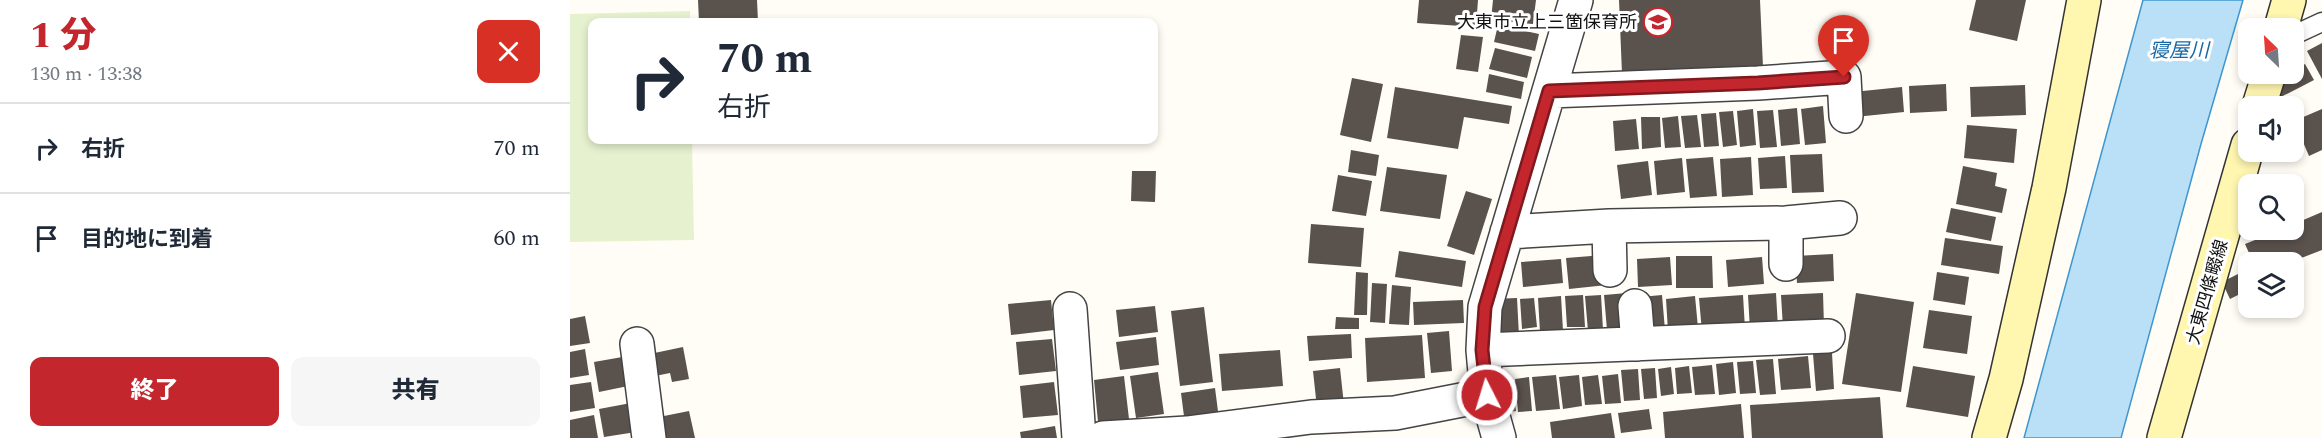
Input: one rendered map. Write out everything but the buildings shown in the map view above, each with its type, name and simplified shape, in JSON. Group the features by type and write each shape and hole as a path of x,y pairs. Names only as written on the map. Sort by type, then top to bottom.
{"street":[{"path":"1499,438 1487,395 1482,350 1485,307 1576,0"},
{"path":"1989,438 2006,379 2049,188 2084,0"},
{"path":"2284,18 2289,0"},
{"path":"1549,91 1758,83 1844,77 1846,116"},
{"name":"大東四條畷線","path":"2164,438 2243,162"},
{"path":"1508,232 1609,226 1786,223 1840,218"},
{"path":"1786,223 1786,264"},
{"path":"1609,226 1610,270"},
{"path":"1635,306 1638,344"},
{"path":"1070,309 1079,438"},
{"path":"1482,350 1828,336"},
{"path":"637,344 649,438"},
{"path":"1103,438 1225,433 1311,417 1395,413 1487,395"}],"lane":[{"path":"2304,30 2322,22"}],"green space":[{"path":"690,11 690,18 588,18 588,144 692,144 694,240 570,242 570,14"}],"water":[{"name":"寝屋川","path":"2143,0 2243,0 2201,144 2121,438 2024,438"}],"place":[{"name":"大東市立上三箇保育所","path":"1658,22"}],"route":[{"path":"1487,395 1482,350 1485,307 1549,91 1758,83 1844,77"}]}
